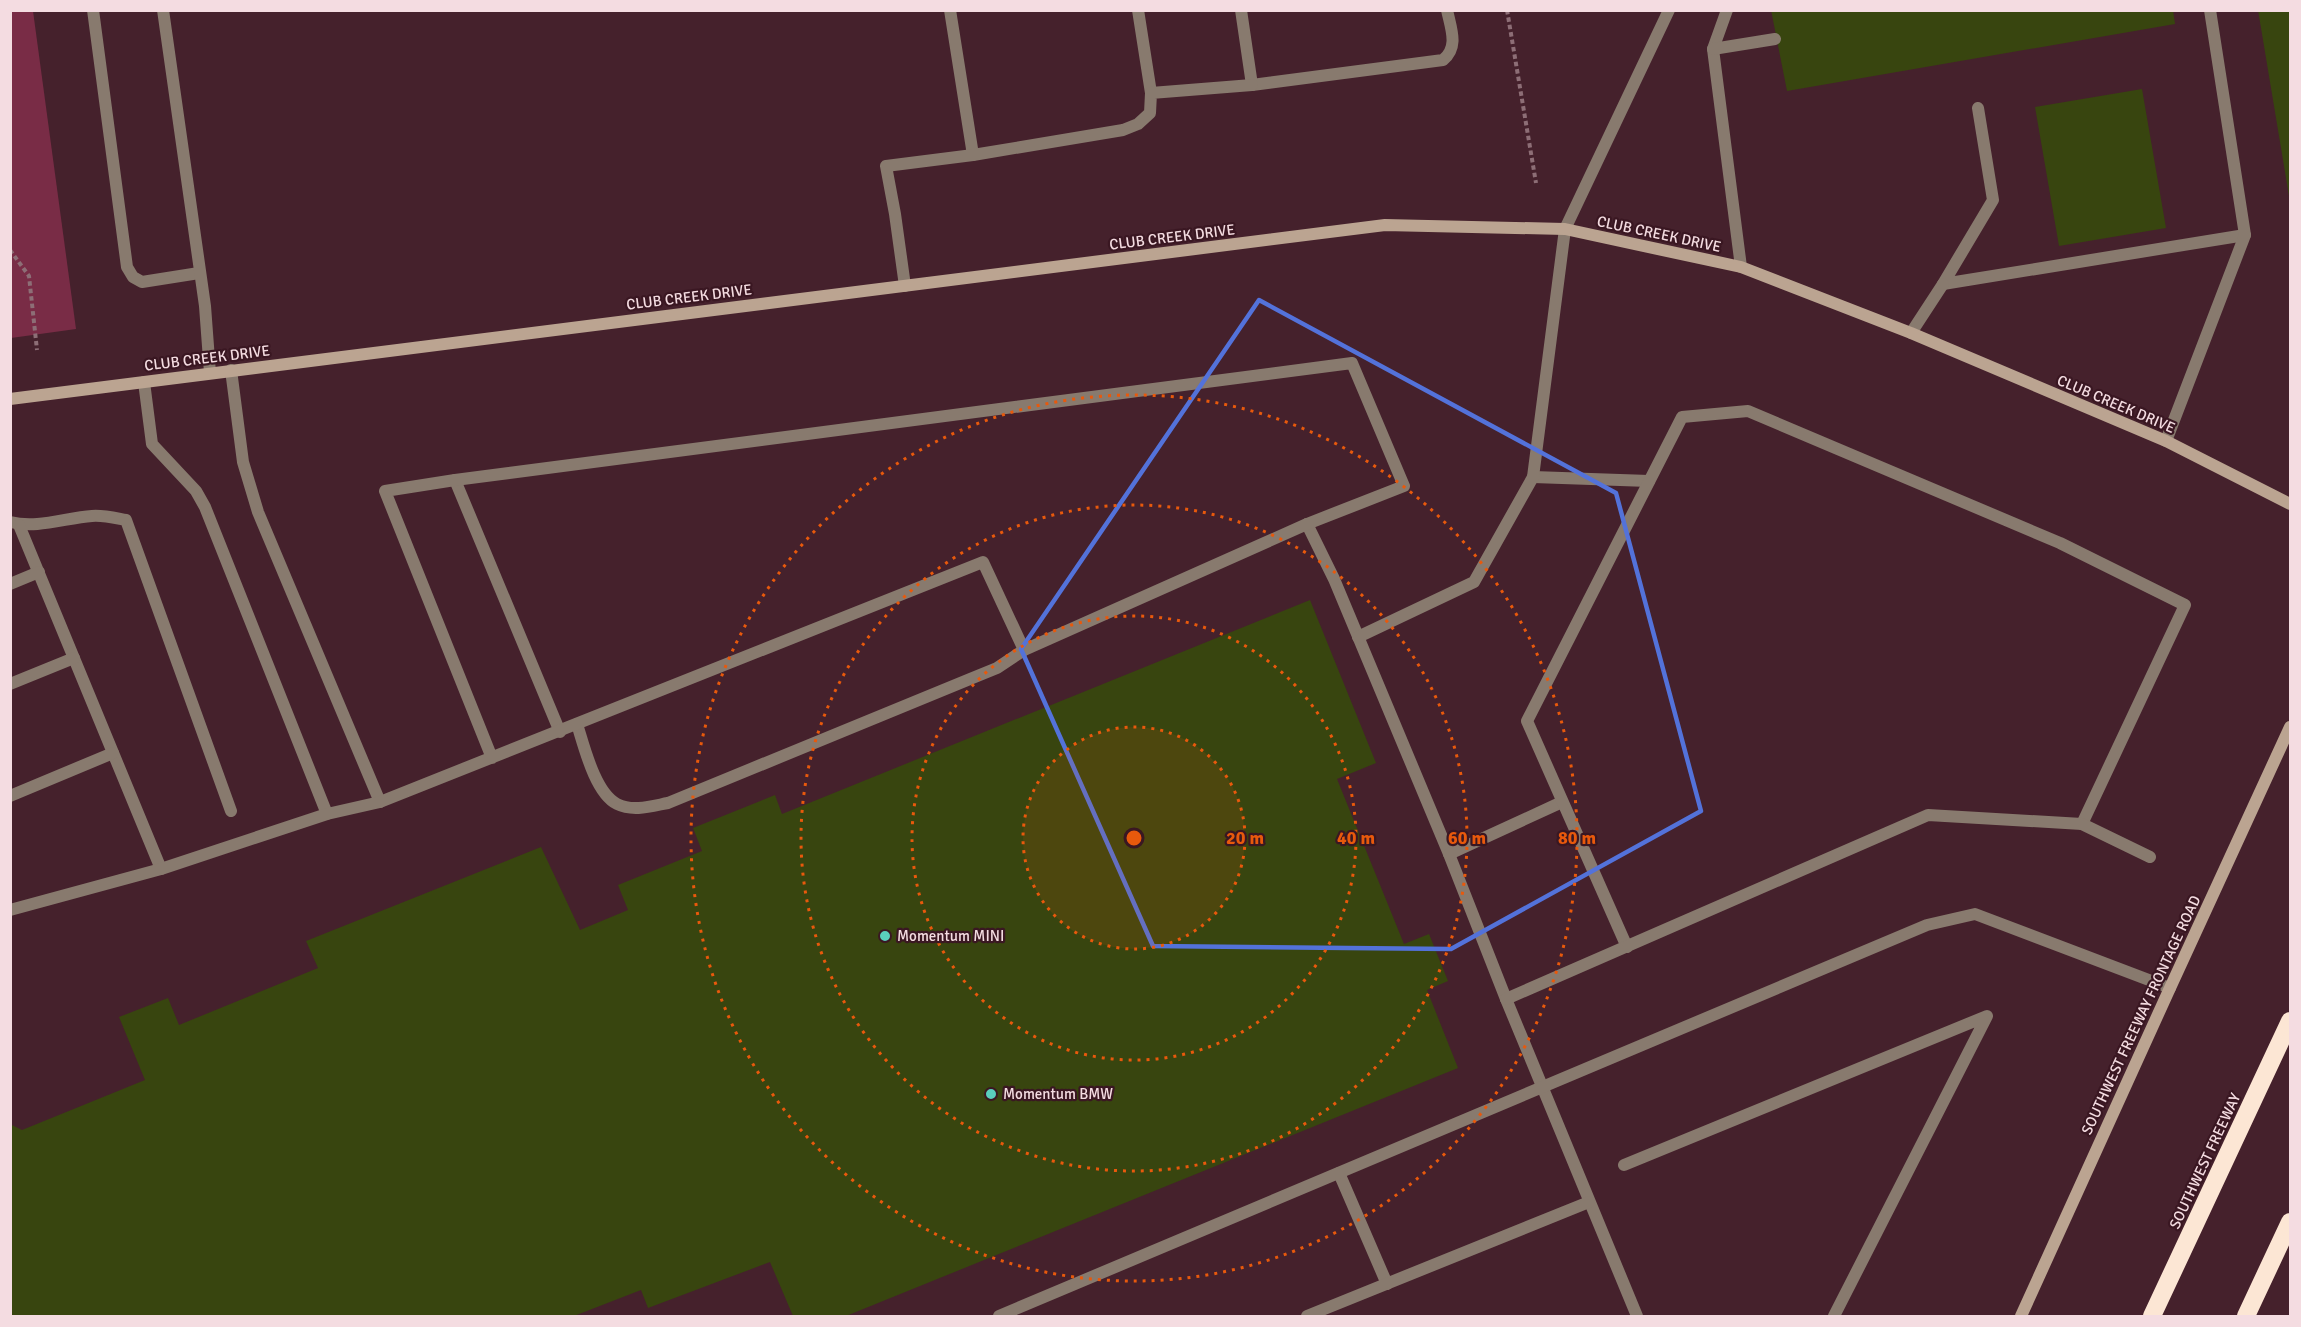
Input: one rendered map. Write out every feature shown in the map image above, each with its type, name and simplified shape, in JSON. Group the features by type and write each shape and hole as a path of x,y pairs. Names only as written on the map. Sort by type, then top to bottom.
{"highway":[{"name":"SOUTHWEST FREEWAY","path":"2152,1317 2290,1021"},
{"path":"2246,1317 2290,1222"}],"street":[{"name":"CLUB CREEK DRIVE","path":"10,399 1385,225 1565,229 1741,267 1911,333 2166,441 2290,504"},
{"name":"SOUTHWEST FREEWAY FRONTAGE ROAD","path":"2021,1317 2290,728"}],"lane":[{"path":"93,10 127,267 133,277 142,282 199,273"},
{"path":"163,10 205,306 210,373"},
{"path":"950,10 973,155"},
{"path":"904,286 886,166 973,155 1123,130 1138,124 1150,113 1151,93 1138,10"},
{"path":"1241,10 1252,85"},
{"path":"1151,93 1252,85 1443,60 1451,54 1454,45 1448,10"},
{"path":"1358,637 1474,582 1533,477 1565,229 1669,10"},
{"path":"1727,10 1713,49 1741,267"},
{"path":"2166,441 2246,236 2210,10"},
{"path":"1713,49 1775,39"},
{"path":"1911,333 1943,284 1992,200 1978,108"},
{"path":"1943,284 2246,236"},
{"path":"492,758 385,491 1352,363 1404,486 1308,524 1024,650 997,668 668,803 641,808 616,804 603,790 592,769 577,724"},
{"path":"231,370 243,462 258,512 380,802"},
{"path":"144,382 152,444 196,491 205,507 327,814"},
{"path":"1627,947 1527,721 1682,417 1748,411 2060,543 2185,605 2082,824"},
{"path":"1533,477 1649,481"},
{"path":"455,480 561,732"},
{"path":"161,869 39,572 15,524 57,522 94,515 126,520 231,811"},
{"path":"1308,524 1334,579 1449,854 1635,1316"},
{"path":"10,910 161,869 327,814 380,802 561,732 983,562 1024,650"},
{"path":"10,584 39,572"},
{"path":"10,684 74,658"},
{"path":"10,796 113,753"},
{"path":"1449,854 1562,802"},
{"path":"1506,999 1928,815 2082,824 2150,857"},
{"path":"999,1317 1927,925 1975,914 2170,988"},
{"path":"1624,1165 1987,1016 1834,1317"},
{"path":"1339,1173 1387,1284"},
{"path":"1306,1317 1589,1202"}],"path":[{"path":"1507,10 1536,183"},
{"path":"10,250 29,276 37,350"}],"highlighted area":[{"path":"1259,300 1616,493 1701,811 1451,949 1153,946 1021,649"}],"shaded area":[{"path":"10,11 33,11 76,329 11,338"}],"building":[{"path":"1771,10 2173,10 2175,24 1787,91"},
{"path":"2258,10 2290,10 2290,196 2289,196"},
{"path":"2142,89 2166,228 2059,246 2035,107"},
{"path":"1310,600 1376,763 1337,779 1404,944 1429,934 1448,981 1427,990 1458,1068 846,1316 793,1316 770,1262 648,1308 641,1290 574,1316 10,1316 10,1124 22,1130 145,1080 119,1017 168,998 179,1025 318,968 306,941 541,847 580,930 628,910 618,885 702,851 693,828 775,795 782,814"}],"place":[{"name":"Momentum MINI","path":"885,936"},
{"name":"Momentum BMW","path":"991,1094"}]}
